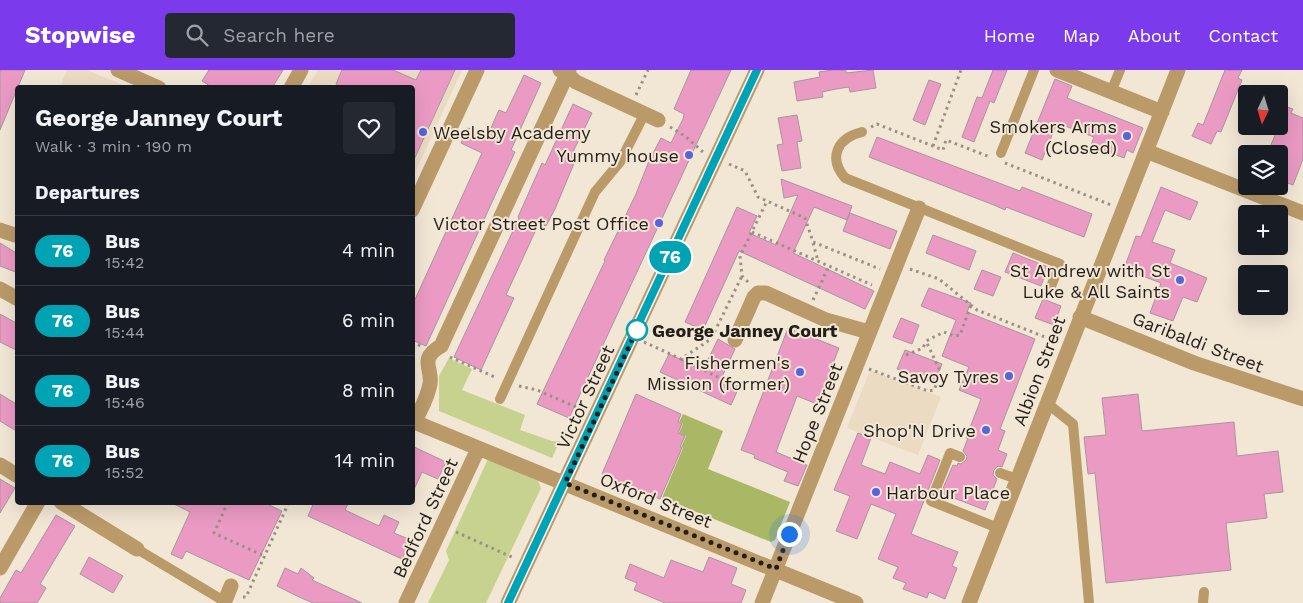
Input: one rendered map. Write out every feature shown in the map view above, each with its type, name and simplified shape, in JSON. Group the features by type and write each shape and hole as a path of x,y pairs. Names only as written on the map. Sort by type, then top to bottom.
{"street":[{"path":"118,70 134,73 154,85"},
{"path":"293,85 301,70"},
{"path":"415,204 477,70"},
{"name":"Victor Street","path":"508,603 757,70"},
{"path":"1057,70 1162,112"},
{"name":"Albion Street","path":"969,603 1178,70"},
{"path":"415,420 431,383 427,365 432,351 441,346 565,71 576,82 652,116"},
{"path":"1146,151 1303,213"},
{"name":"Hope Street","path":"762,603 919,208"},
{"path":"0,230 15,235"},
{"path":"0,289 15,297"},
{"path":"735,340 754,297 758,293 766,293 826,320 869,332"},
{"name":"Garibaldi Street","path":"1080,317 1194,363 1303,399"},
{"name":"Oxford Street","path":"415,422 856,603"},
{"name":"Bedford Street","path":"406,603 478,449"},
{"path":"0,465 15,474"},
{"path":"0,568 36,505"},
{"path":"66,505 136,549"},
{"path":"224,602 231,586"}],"lane":[{"path":"1001,153 1034,70"},
{"path":"1112,92 1120,70"},
{"path":"500,398 595,192 620,162 652,116"},
{"path":"862,132 845,138 839,145 836,163 845,178 1060,264 1050,289"},
{"path":"1048,404 1073,424 1089,603"},
{"path":"960,457 950,453 931,502 998,528"},
{"path":"1000,473 1017,479"},
{"path":"136,549 224,602"}],"path":[{"path":"630,106 648,70"},
{"path":"933,146 961,70"},
{"path":"652,116 685,136 704,154 745,171 758,197 805,218 818,261"},
{"path":"681,359 711,339 742,276 740,256 767,201"},
{"path":"752,232 886,291"},
{"path":"813,242 894,269 939,279 977,310 1070,347"},
{"path":"808,312 829,266"},
{"path":"742,276 758,293"},
{"path":"906,355 923,348 926,341 944,332 954,336 960,335 971,306"},
{"path":"633,337 724,380"},
{"path":"857,364 928,391 934,390 941,373 926,341"},
{"path":"415,343 508,382 537,390 596,416"},
{"path":"227,505 214,533 264,556"},
{"path":"224,602 246,597 288,505"},
{"path":"442,526 526,563"}],"shaded area":[{"path":"67,70 87,70 123,85 61,85"},
{"name":"Weelsby Academy","path":"318,70 462,70 415,173 415,85 309,85"},
{"path":"870,370 941,397 918,455 847,428"}],"green space":[{"path":"449,358 472,369 462,390 525,415 520,430 552,441 560,441 552,458 439,411 439,376"},
{"path":"683,414 723,431 708,469 790,502 775,540 771,542 662,498 683,448 681,447 686,436 679,433 683,424 679,422"},
{"path":"488,459 538,481 541,488 486,603 428,603 449,560 446,551"}],"building":[{"path":"0,70 25,70 19,85 15,85 15,94 0,130"},
{"path":"209,70 283,70 274,85 208,85 202,81"},
{"name":"Weelsby Academy","path":"342,70 393,70 416,80 421,70 455,70 415,157 415,85 336,84"},
{"path":"691,70 731,70 569,418 537,404 636,194 649,161 661,138 671,143 683,119 684,114 674,109"},
{"path":"846,70 846,73 873,70 876,88 850,92 849,87 836,89 822,92 823,97 797,101 794,82 820,77 819,72"},
{"path":"993,70 1007,70 994,103 990,101 974,142 962,137 977,97 982,98"},
{"path":"1225,70 1242,70 1238,78 1242,80 1240,85 1238,85 1238,90 1221,132 1217,131 1211,144 1192,136 1198,123 1203,125"},
{"path":"524,75 541,83 511,150 515,152 426,346 415,341 415,299 482,153 461,143 468,128 487,137 499,110 506,113"},
{"path":"1055,79 1072,86 1067,98 1143,128 1133,153 1127,150 1124,158 1091,145 1094,137 1057,123 1042,160 1025,153"},
{"path":"929,80 941,84 925,125 913,120"},
{"path":"573,104 592,113 573,152 578,154 555,209 546,226 539,223 506,295 514,298 481,370 454,357 519,218 542,163 545,165"},
{"path":"1288,107 1293,109 1291,113 1303,118 1303,159 1293,185 1288,183 1288,145 1271,145 1275,135 1288,135"},
{"path":"797,115 802,141 797,142 801,168 782,171 777,145 783,144 778,118"},
{"path":"877,137 1020,191 1022,187 1092,214 1084,237 1006,207 1005,210 869,157"},
{"path":"781,179 852,206 847,220 814,207 793,253 874,291 865,309 739,251 703,330 685,322 737,207 757,216 749,233 776,245 798,195 784,198"},
{"name":"St Andrew with St Luke & All Saints","path":"1161,187 1198,202 1190,220 1165,210 1152,242 1175,250 1170,263 1207,278 1197,302 1183,297 1173,321 1150,313 1161,283 1124,269 1136,236 1141,237"},
{"path":"850,213 897,231 890,249 843,231"},
{"path":"933,235 976,251 969,270 926,253"},
{"path":"0,243 15,252 15,272 0,266"},
{"path":"1013,253 1048,267 1041,286 1005,272"},
{"path":"982,270 1001,277 993,296 974,289"},
{"path":"929,288 971,303 967,312 1035,339 1000,429 1005,431 998,450 1007,454 1002,467 998,466 994,470 993,475 997,479 985,510 941,493 953,465 957,466 958,463 961,464 966,460 967,456 963,451 968,438 966,438 981,399 959,390 969,367 942,356 956,320 921,306"},
{"path":"1043,299 1061,306 1054,325 1035,318"},
{"path":"0,314 15,322 15,350 0,342"},
{"path":"901,318 919,325 912,344 893,337"},
{"name":"Fishermen's Mission (former)","path":"788,328 839,348 817,404 797,396 776,452 807,465 798,486 784,481 788,472 754,458 755,455 741,450"},
{"path":"718,339 735,349 721,379 739,387 731,405 660,372 669,354 703,370"},
{"path":"905,350 942,364 934,383 897,369"},
{"path":"0,394 15,403 15,430 0,421"},
{"path":"636,394 681,414 678,422 682,424 678,433 685,436 680,447 682,448 660,499 602,474"},
{"path":"1138,394 1142,431 1234,422 1237,456 1278,451 1283,492 1264,494 1267,518 1226,523 1231,570 1106,583 1095,473 1088,474 1084,437 1106,435 1102,398"},
{"path":"858,433 871,438 861,465 885,474 890,462 920,474 928,455 940,460 911,534 958,552 952,566 957,568 945,599 929,592 927,598 903,589 906,583 893,578 898,567 878,559 896,514 871,504 857,539 836,531 850,496 834,490"},
{"path":"415,447 446,462 438,479 422,472 415,487"},
{"path":"0,479 15,488 0,513"},
{"path":"176,505 269,505 282,511 249,580 186,551 182,559 171,554 190,512"},
{"path":"313,505 348,505 345,510 379,526 384,515 399,522 394,533 411,540 402,559 308,516"},
{"path":"56,515 75,526 40,584 46,588 37,603 0,603 0,598 16,570 21,573"},
{"path":"89,557 123,576 113,593 80,574"},
{"path":"709,557 737,568 731,584 746,590 741,603 665,603 634,590 637,583 625,578 630,564 664,578 671,560 703,572"},
{"path":"285,568 298,574 301,568 314,578 312,580 362,603 313,603 297,596 277,586"}],"bus line":[{"name":"76","path":"508,603 757,70"}],"place":[{"name":"Weelsby Academy","path":"423,132"},
{"name":"Smokers Arms (Closed)","path":"1127,136"},
{"name":"Yummy house","path":"689,155"},
{"name":"Victor Street Post Office","path":"659,223"},
{"name":"St Andrew with St Luke & All Saints","path":"1180,280"},
{"name":"George Janney Court","path":"637,330"},
{"name":"Fishermen's Mission (former)","path":"800,372"},
{"name":"Savoy Tyres","path":"1009,376"},
{"name":"Shop'N Drive","path":"986,430"},
{"name":"Harbour Place","path":"876,492"}],"route":[{"path":"637,330 640,323 565,483 776,569 789,534"}]}
